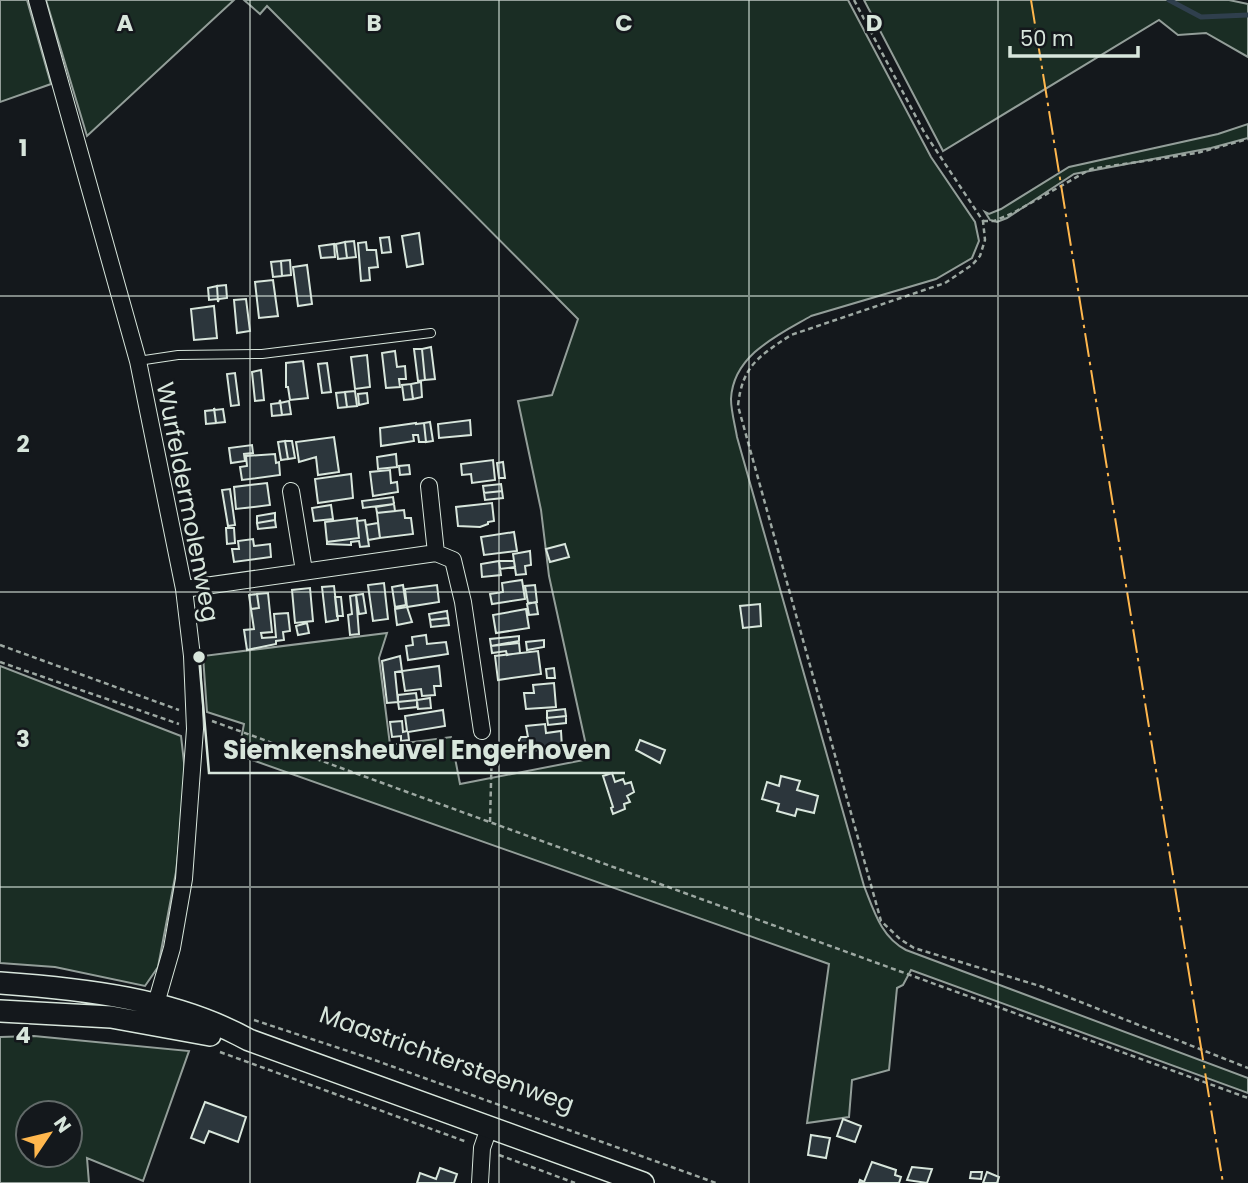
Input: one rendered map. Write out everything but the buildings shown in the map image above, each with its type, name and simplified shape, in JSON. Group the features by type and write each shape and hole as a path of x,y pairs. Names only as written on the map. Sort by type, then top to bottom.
{"main road":[{"name":"Maastrichtersteenweg","path":"0,982 34,985 154,1014 223,1026 250,1040 643,1183"},
{"name":"Maastrichtersteenweg","path":"0,1011 111,1017 154,1014"}],"street":[{"name":"Wurfeldermolenweg","path":"37,0 138,361 184,589 192,656 195,723 184,879 172,948 154,1014"},
{"path":"429,486 436,553"},
{"path":"291,491 304,571"},
{"path":"184,589 436,553 453,560 463,602 482,731"},
{"path":"34,985 34,1012"},
{"path":"480,1183 482,1148 489,1128"}],"lane":[{"path":"138,361 178,355 262,354 431,333"}],"path":[{"path":"855,0 924,132 983,221 985,240 980,256 972,265 945,283 791,335 758,356 739,388 737,406 881,920 900,939 914,948 1040,986 1248,1068"},
{"path":"983,221 995,221 1013,213 1091,169 1197,153 1248,139"},
{"path":"0,645 195,723"},
{"path":"0,662 195,723 490,822 1248,1098"},
{"path":"482,731 492,743 490,822"},
{"name":"Maastrichtersteenweg","path":"251,1019 366,1057 716,1183"},
{"path":"220,1052 575,1183"}],"green space":[{"path":"0,0 27,0 51,84 0,102"},
{"path":"46,0 234,0 87,136"},
{"path":"244,0 848,0 931,157 975,222 979,241 972,258 936,279 811,316 772,339 748,358 734,384 731,399 737,437 864,886 884,931 906,950 1248,1078 1248,1093 911,970 903,985 897,988 889,1070 852,1080 849,1117 807,1123 829,964 238,755 244,724 207,712 203,656 387,633 379,658 390,745 451,737 460,784 589,759 549,576 541,510 518,401 552,395 578,319 267,6 260,14"},
{"path":"864,0 1229,0 1248,4 1248,57 1206,33 1178,35 1159,20 943,151"},
{"path":"1248,124 1248,138 1211,148 1074,174 997,222 990,220 985,212 989,214 1001,209 1069,167 1218,134"},
{"path":"0,666 181,736 186,780 176,872 158,967 145,986 55,967 0,963"},
{"path":"34,1036 189,1051 143,1181 87,1158 89,1183 0,1183 0,1037"}],"waterway":[{"path":"1169,0 1201,17 1248,15"}],"power":[{"path":"1031,0 1223,1183"}],"place":[{"name":"Siemkensheuvel Engerhoven","path":"199,657"}]}
